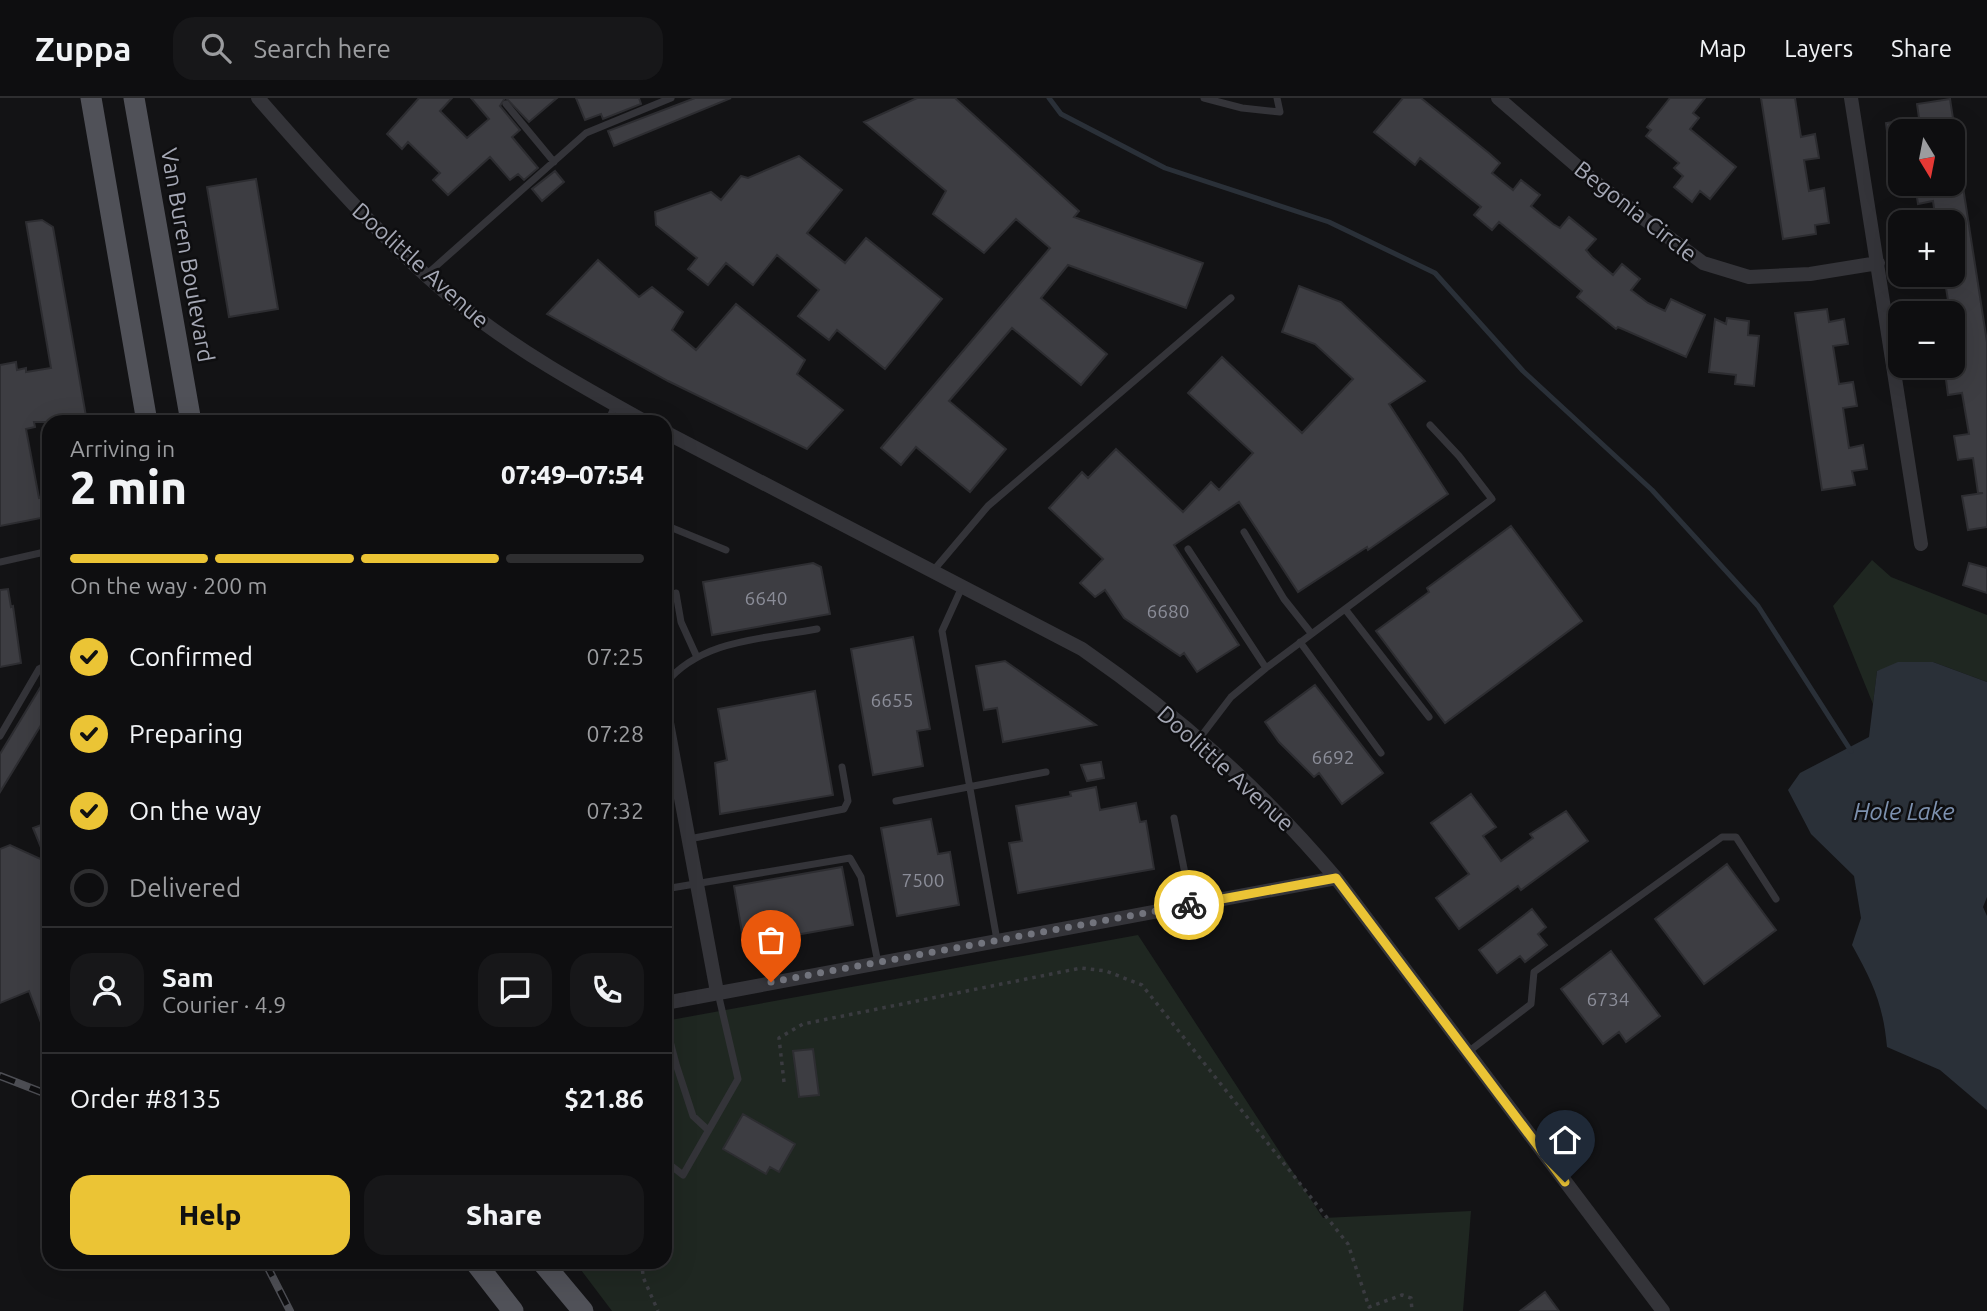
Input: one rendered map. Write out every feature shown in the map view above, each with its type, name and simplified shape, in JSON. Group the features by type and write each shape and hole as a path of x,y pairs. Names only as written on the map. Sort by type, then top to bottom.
{"main road":[{"path":"91,98 146,415"},
{"name":"Van Buren Boulevard","path":"134,98 190,415"},
{"path":"480,1269 513,1311"},
{"path":"548,1269 583,1311"}],"street":[{"name":"Doolittle Avenue","path":"258,98 344,195 426,275 504,336 565,378 633,415"},
{"name":"Begonia Circle","path":"1498,98 1599,185 1703,263 1749,277 1810,274 1878,263"},
{"path":"1851,98 1921,544"},
{"name":"Doolittle Avenue","path":"672,436 785,497 933,570 1082,649 1131,683 1199,739 1283,815 1336,878 1663,1311"},
{"path":"672,749 718,992"},
{"path":"672,1002 1336,878"}],"lane":[{"path":"426,275 586,133 671,98"},
{"path":"1204,98 1242,108 1280,112 1277,98"},
{"path":"506,104 554,162"},
{"path":"933,570 988,506 1231,298"},
{"path":"611,415 615,405"},
{"path":"1199,739 1231,697 1266,668 1492,499 1430,425"},
{"path":"672,528 726,550"},
{"path":"1244,532 1284,599 1311,633"},
{"path":"1188,549 1266,668"},
{"path":"0,562 42,553"},
{"path":"962,587 942,631 997,940"},
{"path":"676,593 681,622 696,655"},
{"path":"1345,609 1429,717"},
{"path":"672,676 686,661 696,655 733,644 817,629"},
{"path":"1300,642 1381,753"},
{"path":"0,736 42,668"},
{"path":"689,839 844,810 848,801 842,767"},
{"path":"896,800 1045,772"},
{"path":"1174,818 1191,904"},
{"path":"1468,1052 1531,1004 1534,972 1722,836 1736,837 1776,899"},
{"path":"672,887 850,858 861,877 878,963"},
{"path":"672,1166 683,1175 738,1079 718,992"},
{"path":"672,1048 693,1116 708,1130"},
{"path":"672,1064 676,1063"}],"path":[{"path":"784,1082 779,1038 803,1024 1081,968 1107,971 1142,985 1348,1244 1368,1307 1402,1295 1411,1298 1412,1311"},
{"path":"642,1269 643,1278 657,1311"}],"shaded area":[{"path":"1872,560 1891,577 1987,615 1987,682 1933,662 1877,671 1873,704 1833,606"},
{"path":"1138,935 1323,1218 1471,1211 1463,1311 612,1311 580,1269 672,1269 672,1020"}],"water":[{"name":"Hole Lake","path":"1898,662 1933,662 1987,682 1987,897 1983,907 1987,916 1987,1110 1940,1070 1887,1047 1876,994 1852,945 1861,918 1854,876 1811,834 1788,790 1800,773 1869,737 1877,671"}],"building":[{"path":"419,98 452,98 440,111 467,138 489,119 471,98 505,98 500,106 520,130 512,137 538,168 524,180 518,174 510,180 490,157 448,195 433,180 440,173 408,142 402,149 387,134"},
{"path":"506,98 557,98 529,122"},
{"path":"576,98 639,98 641,104 603,119 601,114 585,120"},
{"path":"695,98 731,98 614,146 608,131"},
{"path":"917,98 955,98 1079,211 1074,217 1203,263 1186,308 1068,265 1041,298 1107,354 1081,385 1012,328 949,401 1006,449 970,492 916,447 901,465 881,448 1050,248 1016,219 984,253 933,214 946,191 864,122"},
{"path":"1403,98 1421,98 1490,154 1500,163 1492,173 1513,190 1521,180 1540,195 1531,206 1553,224 1560,228 1569,217 1596,239 1586,250 1613,275 1622,264 1640,279 1631,290 1648,303 1665,311 1671,299 1705,315 1686,357 1618,327 1616,329 1577,297 1582,291 1499,222 1492,230 1474,215 1481,207 1420,158 1415,165 1374,132"},
{"path":"1670,98 1705,98 1693,113 1699,118 1690,129 1736,167 1710,199 1700,191 1692,202 1674,187 1683,176 1674,168 1679,163 1646,136 1651,130 1647,127"},
{"path":"1761,98 1795,98 1801,137 1815,134 1819,158 1804,160 1809,191 1824,188 1829,223 1815,225 1816,234 1783,239"},
{"path":"1950,99 1953,119 1912,119 1919,118 1917,104"},
{"path":"799,156 842,190 807,233 845,263 866,238 942,299 885,369 837,330 829,340 798,316 819,290 777,255 753,285 726,263 708,285 688,269 697,258 656,225 655,212 711,192 721,200 741,176 748,178"},
{"path":"555,171 564,182 542,201 532,189"},
{"path":"256,179 278,309 229,317 207,187"},
{"path":"1917,196 1964,196 1987,342 1987,527 1968,530 1962,496 1983,493 1978,493 1973,458 1958,460 1954,436 1969,434 1962,393 1948,395 1946,378 1965,378 1965,301 1948,301 1946,287 1965,287 1965,210 1934,210 1933,201 1918,204"},
{"path":"42,220 53,227 86,415 42,415 42,422 34,422 35,427 26,429 39,498 42,497 42,518 0,526 0,365 16,362 17,370 26,368 26,372 51,368 26,222"},
{"path":"598,260 639,297 652,287 683,312 672,330 696,350 736,304 805,360 797,374 843,410 807,449 668,381 547,314"},
{"path":"1299,286 1341,302 1425,381 1389,404 1448,494 1368,550 1367,547 1298,592 1239,502 1174,545 1239,645 1197,672 1184,653 1180,656 1124,618 1105,590 1095,597 1080,583 1103,559 1049,508 1082,472 1088,478 1116,449 1183,512 1211,482 1219,490 1253,453 1188,393 1222,357 1302,433 1353,379 1315,344 1282,332"},
{"path":"1827,309 1829,322 1844,319 1848,344 1833,346 1839,384 1853,382 1857,406 1843,408 1849,448 1863,445 1867,469 1852,471 1855,485 1822,490 1795,313"},
{"path":"1727,318 1749,321 1748,335 1759,336 1754,386 1735,384 1736,375 1709,372 1715,319 1726,324"},
{"path":"1511,526 1582,621 1445,723 1376,631 1429,592 1427,588"},
{"path":"813,563 821,567 830,614 712,635 703,582"},
{"path":"1969,563 1987,568 1987,593 1963,585"},
{"path":"8,589 21,663 0,667 0,590"},
{"path":"913,637 930,729 917,731 923,766 873,775 851,649"},
{"path":"1005,661 1096,725 1003,742 997,708 984,710 976,666"},
{"path":"42,685 42,723 0,792 0,754"},
{"path":"1315,685 1383,773 1342,804 1319,773 1314,777 1279,742 1265,722"},
{"path":"815,691 833,795 720,814 715,763 727,760 718,709"},
{"path":"1101,762 1104,778 1087,781 1081,765"},
{"path":"1096,787 1100,810 1136,803 1140,822 1146,821 1154,869 1018,893 1009,843 1022,841 1016,806 1071,796 1070,792"},
{"path":"1471,794 1496,827 1483,836 1501,861 1533,838 1530,834 1566,811 1588,841 1521,890 1518,886 1459,929 1436,898 1469,874 1431,823"},
{"path":"931,819 938,854 950,852 959,905 897,916 881,828"},
{"path":"42,825 42,850 33,828"},
{"path":"10,845 42,860 42,1025 29,991 0,1003 0,849"},
{"path":"1727,864 1776,930 1704,984 1655,919"},
{"path":"842,867 853,925 744,944 734,886"},
{"path":"1532,909 1546,927 1538,934 1547,945 1525,962 1520,956 1497,973 1479,950"},
{"path":"1611,951 1660,1016 1626,1042 1619,1032 1603,1044 1561,989"},
{"path":"813,1049 819,1095 799,1097 793,1051"},
{"path":"743,1114 795,1144 779,1172 770,1167 766,1174 723,1149"},
{"path":"1545,1292 1559,1311 1520,1311"}],"waterway":[{"path":"1049,98 1061,114 1165,168 1329,222 1435,273 1523,371 1652,490 1758,606 1851,751"}],"railway":[{"path":"0,1076 42,1092"},
{"path":"269,1269 290,1311"}],"way so far":[{"path":"771,982 1189,905"}],"route":[{"path":"1189,905 1336,878 1565,1182"}]}
